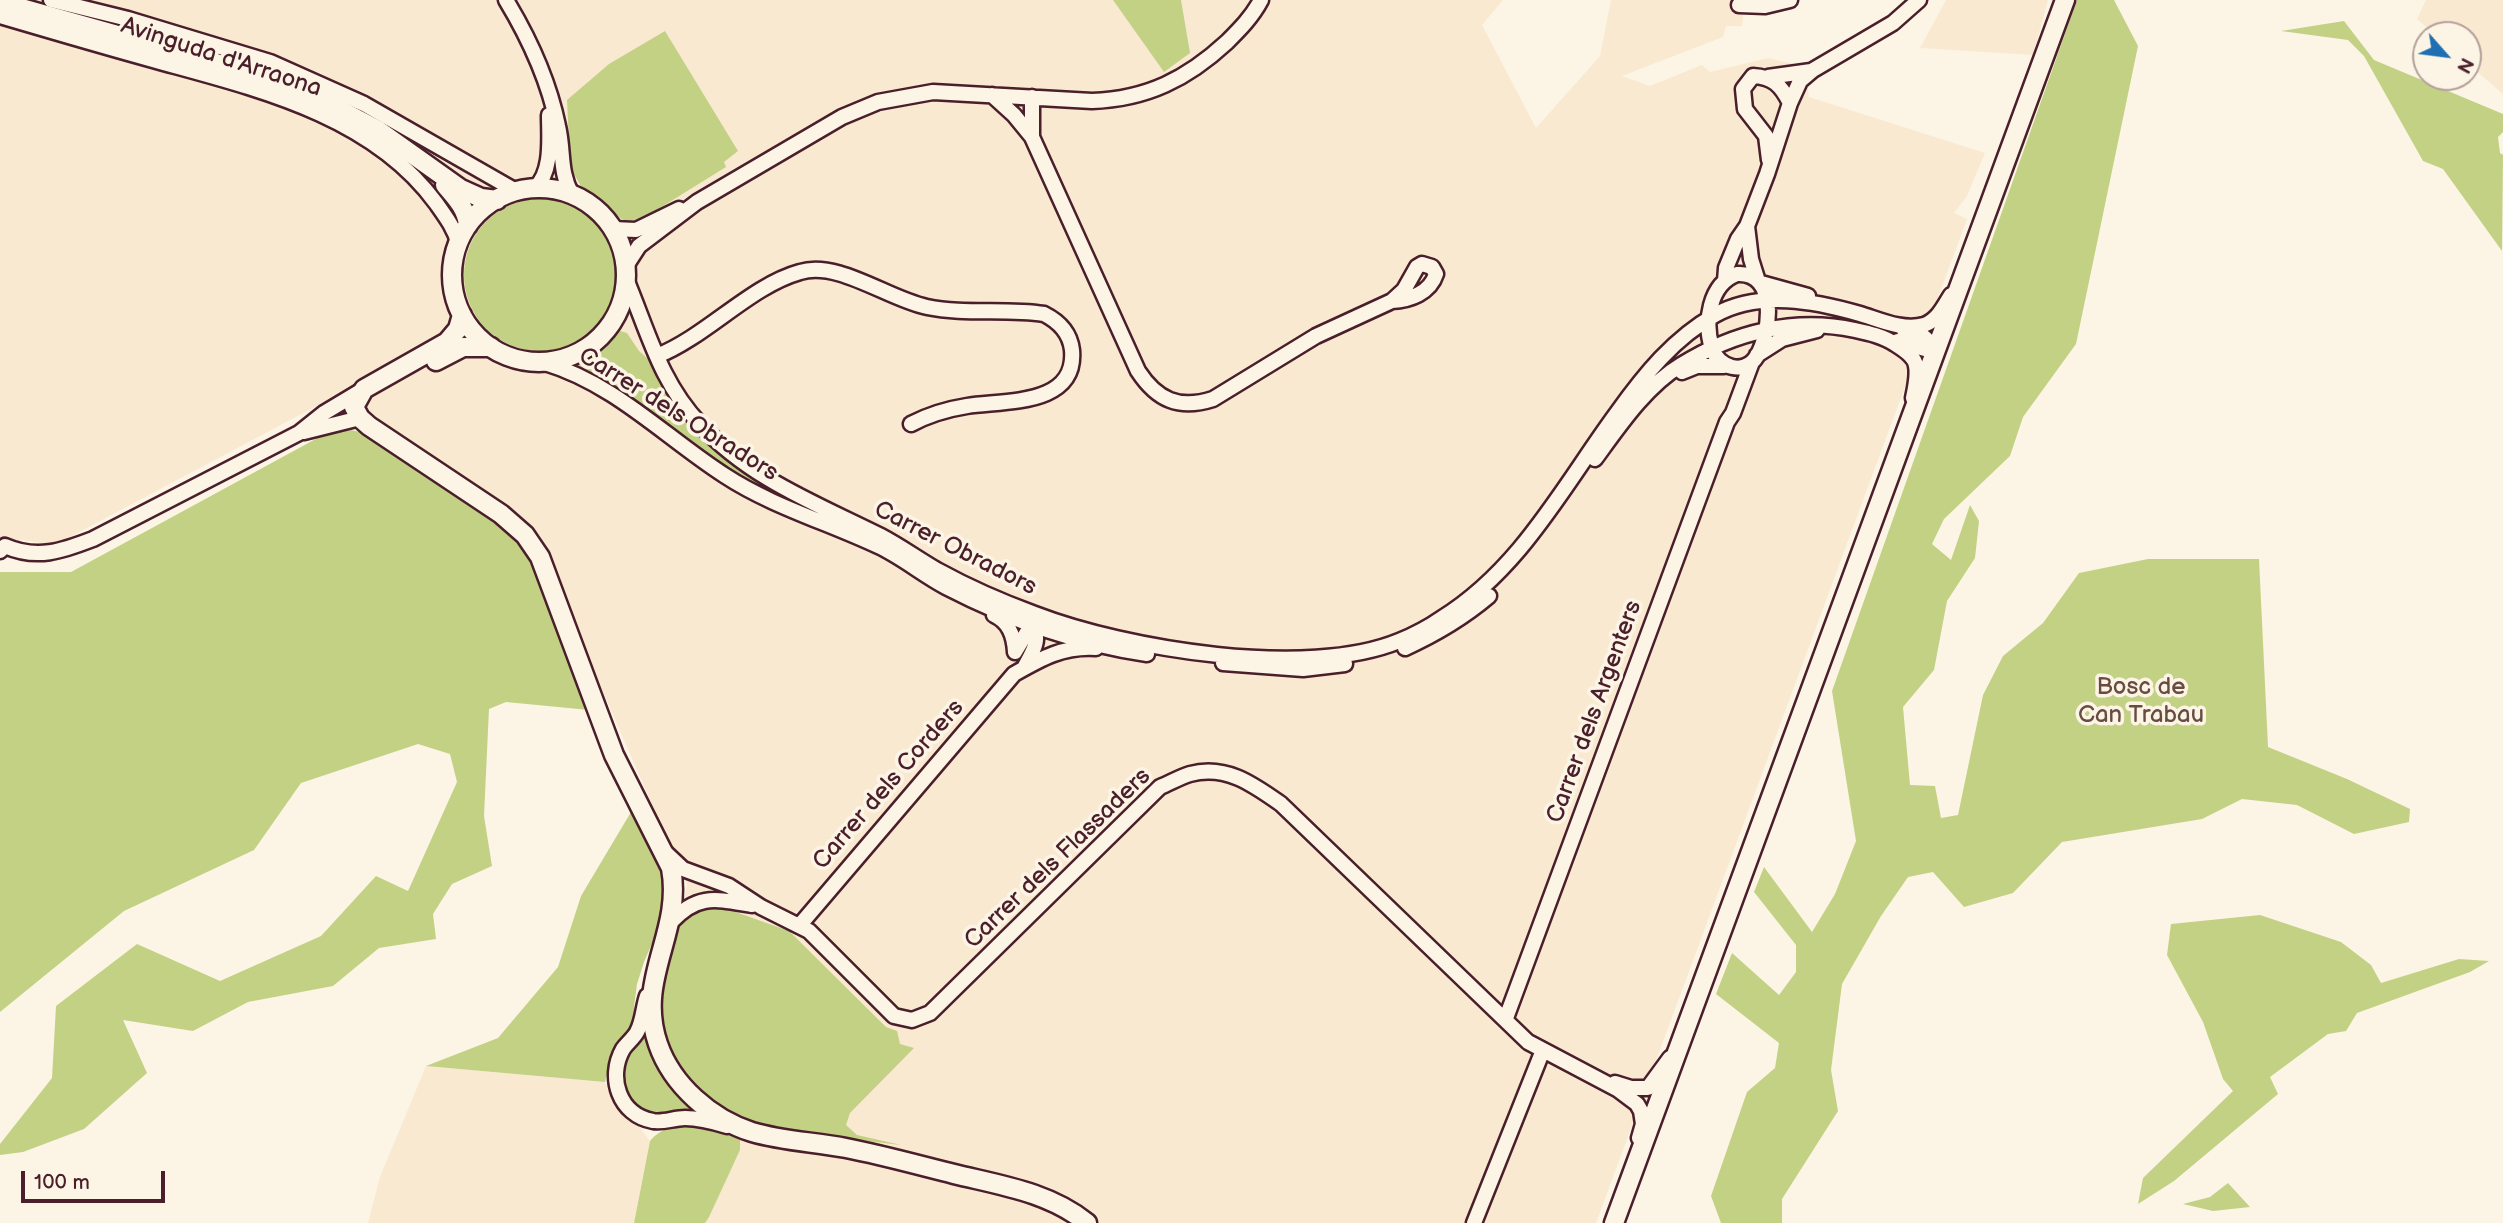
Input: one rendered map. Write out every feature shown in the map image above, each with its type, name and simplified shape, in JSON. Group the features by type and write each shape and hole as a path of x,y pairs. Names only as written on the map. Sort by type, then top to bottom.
{"main road":[{"path":"1614,1223 2065,0"},
{"name":"Avinguda d'Arraona","path":"0,2 210,61 281,84 359,119 432,169"},
{"path":"432,169 472,195 497,200"},
{"path":"432,169 461,204 468,225"},
{"path":"535,188 572,195 595,209 613,229 620,244 626,273 621,306 598,340 570,356 545,363 515,359 491,347 468,326 453,285 452,268 458,245 468,225 483,209 516,191 535,188"},
{"path":"462,315 458,329 447,342 363,389 354,407 360,418 369,426 501,514 526,535 548,572 614,755 671,868 675,887 671,922 654,978 652,994 653,1027 658,1044 673,1073 706,1107 732,1124 750,1131 847,1148 1012,1188 1050,1200 1087,1223"},
{"path":"360,418 371,398 456,350 474,345 491,347"}],"street":[{"name":"Avinguda d'Arraona","path":"51,0 128,19 270,62 364,104 516,191"},
{"path":"506,0 524,29 548,93 559,128 562,169 572,195"},
{"path":"626,273 639,246 697,202 862,108 917,93 933,92 1110,100 1144,93 1201,65 1246,23 1261,0"},
{"path":"1739,5 1765,6 1790,0"},
{"path":"1893,23 1909,0"},
{"path":"1725,281 1726,268 1738,239 1747,226 1800,81 1893,23 1919,0"},
{"path":"2041,65 2059,0"},
{"name":"Avinguda d'Arraona","path":"0,16 231,82 288,101 331,120 389,154 416,179 455,230 458,245"},
{"path":"1769,168 1766,136 1745,109 1742,89 1753,76 1768,77 1813,71"},
{"path":"1768,77 1783,89 1790,103"},
{"path":"535,188 540,183 548,163 548,93"},
{"path":"992,95 1014,115 1032,137 1138,371 1154,392 1166,400 1199,403 1213,399 1316,336 1392,301"},
{"path":"1032,97 1032,137"},
{"path":"613,229 636,230 697,202"},
{"name":"Carrer dels Argenters","path":"1506,1018 1727,422 1733,413 1765,330 1766,300 1751,259 1747,226"},
{"name":"Carrer dels Obradors","path":"1594,452 1666,376 1680,365 1712,349 1765,330 1807,324 1889,331 1930,322 1943,308 1968,265"},
{"path":"657,356 700,333 783,278 810,269 833,272 926,307 1044,314 1055,319 1066,330 1073,356 1070,371 1054,389 1032,399 954,409 911,424"},
{"name":"Carrer Obradors","path":"626,273 670,386 698,423 730,455 768,480 884,543 1036,615 1109,636 1176,649 1315,659 1398,642 1455,610 1497,576 1594,452"},
{"path":"1678,342 1685,329 1713,299 1725,281 1737,274 1759,280"},
{"name":"Carrer dels Obradors","path":"1759,280 1819,299 1925,349 1937,349"},
{"path":"1713,299 1709,318 1712,349 1718,360 1727,367"},
{"name":"Carrer dels Obradors","path":"545,363 584,378 626,403 722,474 752,492 884,543 944,586 1035,625 1125,650 1254,667 1303,669 1351,663 1393,653 1469,614 1504,582 1532,549 1638,384 1678,342 1709,318 1737,305 1766,300 1802,302 1835,308"},
{"name":"Carrer dels Obradors","path":"1666,376 1676,375 1697,366 1742,367 1789,336 1836,326"},
{"name":"Carrer dels Obradors","path":"1889,331 1911,355 1916,365 1907,429"},
{"name":"Carrer dels Argenters","path":"1727,367 1734,386 1727,422"},
{"path":"0,531 3,549 34,555 62,552 93,539 299,433 324,413 363,389"},
{"path":"299,433 360,418"},
{"name":"Carrer dels Obradors","path":"1532,549 1542,520"},
{"path":"1514,557 1518,560 1527,549 1532,549"},
{"path":"951,576 969,590 1031,617 1035,625"},
{"path":"1483,601 1495,585 1497,576"},
{"path":"967,597 1002,619 1014,636 1019,671"},
{"name":"Carrer dels Obradors","path":"1174,658 1183,655 1242,660 1348,660 1415,643 1447,622 1455,610 1465,609 1477,600 1483,601"},
{"path":"1015,652 1030,627 1035,625 1048,624 1098,639 1109,636"},
{"name":"Carrer dels Corders","path":"799,926 1019,671 1035,648 1038,633 1035,625"},
{"name":"Carrer dels Corders","path":"1019,671 1056,652 1083,648 1125,650"},
{"name":"Carrer dels Flassaders","path":"665,852 683,869 729,886 761,907 809,931 894,1016 912,1020 930,1013 1160,788 1191,774 1217,771 1247,780 1281,804 1528,1042 1617,1089 1637,1104 1643,1124 1628,1185"},
{"path":"675,887 702,877"},
{"name":"Carrer dels Flassaders","path":"675,887 696,897 761,907"},
{"path":"671,922 679,913 708,899"},
{"path":"654,978 642,1020 618,1062 615,1087 621,1101 638,1116 649,1120 658,1122 693,1118 750,1131"},
{"name":"Carrer dels Flassaders","path":"1584,1072 1631,1088 1648,1088 1665,1067 1684,1032"},
{"path":"1474,1223 1543,1050"}],"shaded area":[{"path":"0,0 1115,0 1182,4 1181,0 1503,0 1482,25 1536,128 1600,56 1611,0 1745,0 1742,26 1726,26 1723,37 1622,76 1650,86 1702,65 1710,72 1768,58 1804,66 1809,97 1985,153 1967,196 1954,213 1967,219 1596,1223 705,1223 740,1150 740,1135 658,1018 687,885 601,687 540,535 337,395 55,545 22,540 0,544"},
{"path":"1946,0 2048,0 2033,55 1920,48"},
{"path":"2426,0 2503,0 2503,94 2482,76 2482,21 2417,19"},
{"path":"426,1066 605,1082 650,1141 634,1223 368,1223 380,1177"}],"green space":[{"path":"1113,0 1181,0 1190,53 1164,72"},
{"name":"Bosc de Can Trabau","path":"2077,0 2114,0 2138,46 2076,344 2023,417 2010,456 1944,519 1932,544 1951,560 1970,505 1979,521 1975,558 1947,601 1934,670 1903,707 1910,785 1935,786 1941,818 1958,815 1983,695 2003,656 2043,623 2079,573 2148,559 2259,559 2268,747 2347,779 2410,809 2409,822 2354,834 2297,805 2242,799 2202,819 2062,842 2013,893 1964,907 1933,872 1908,877 1881,916 1842,984 1831,1070 1838,1111 1782,1199 1782,1223 1721,1223 1711,1196 1747,1092 1775,1068 1779,1043 1716,994 1732,953 1779,995 1796,972 1796,945 1754,892 1764,867 1812,932 1835,894 1856,841 1832,691"},
{"path":"2344,21 2374,60 2412,76 2412,91 2448,91 2503,114 2503,132 2498,137 2500,153 2503,155 2502,251 2443,169 2423,161 2364,56 2348,40 2281,31"},
{"path":"665,31 738,151 724,162 726,167 655,211 629,222 582,188 573,172 567,100 609,64"},
{"path":"540,199 569,205 594,221 610,246 616,275 610,304 594,329 569,345 540,351 511,345 486,329 470,304 464,275 470,246 486,221 511,205"},
{"path":"617,330 627,333 639,351 654,364 669,392 792,501 786,502 730,471 567,363 595,350"},
{"path":"351,430 373,435 524,541 589,710 506,702 489,709 484,816 492,866 452,884 433,914 436,939 379,948 333,986 248,1002 193,1031 123,1020 147,1073 84,1129 23,1152 0,1155 0,1144 52,1078 56,1006 137,944 220,981 321,936 376,876 408,891 457,782 450,754 418,744 301,783 254,850 124,911 0,1012 0,572 71,572 323,435"},
{"path":"631,812 667,885 661,923 637,984 635,1017 632,1025 614,1047 605,1082 426,1066 498,1038 558,967 581,896"},
{"path":"716,905 789,931 886,1027 897,1031 900,1044 914,1048 850,1113 846,1125 857,1135 901,1145 746,1122 721,1110 688,1079 671,1054 661,1027 659,1002 662,971 670,941 683,919 698,909"},
{"path":"2260,915 2341,942 2371,965 2381,983 2459,959 2489,961 2470,972 2357,1013 2346,1031 2328,1034 2270,1077 2278,1094 2174,1181 2138,1204 2143,1178 2233,1091 2223,1079 2203,1022 2167,955 2171,924"},
{"path":"645,1028 664,1071 692,1110 654,1115 638,1109 627,1095 622,1077 624,1060"},
{"path":"693,1125 714,1129 740,1140 740,1150 709,1217 705,1223 634,1223 650,1141 669,1128"},
{"path":"2228,1183 2250,1207 2213,1211 2183,1204 2210,1197"}]}
